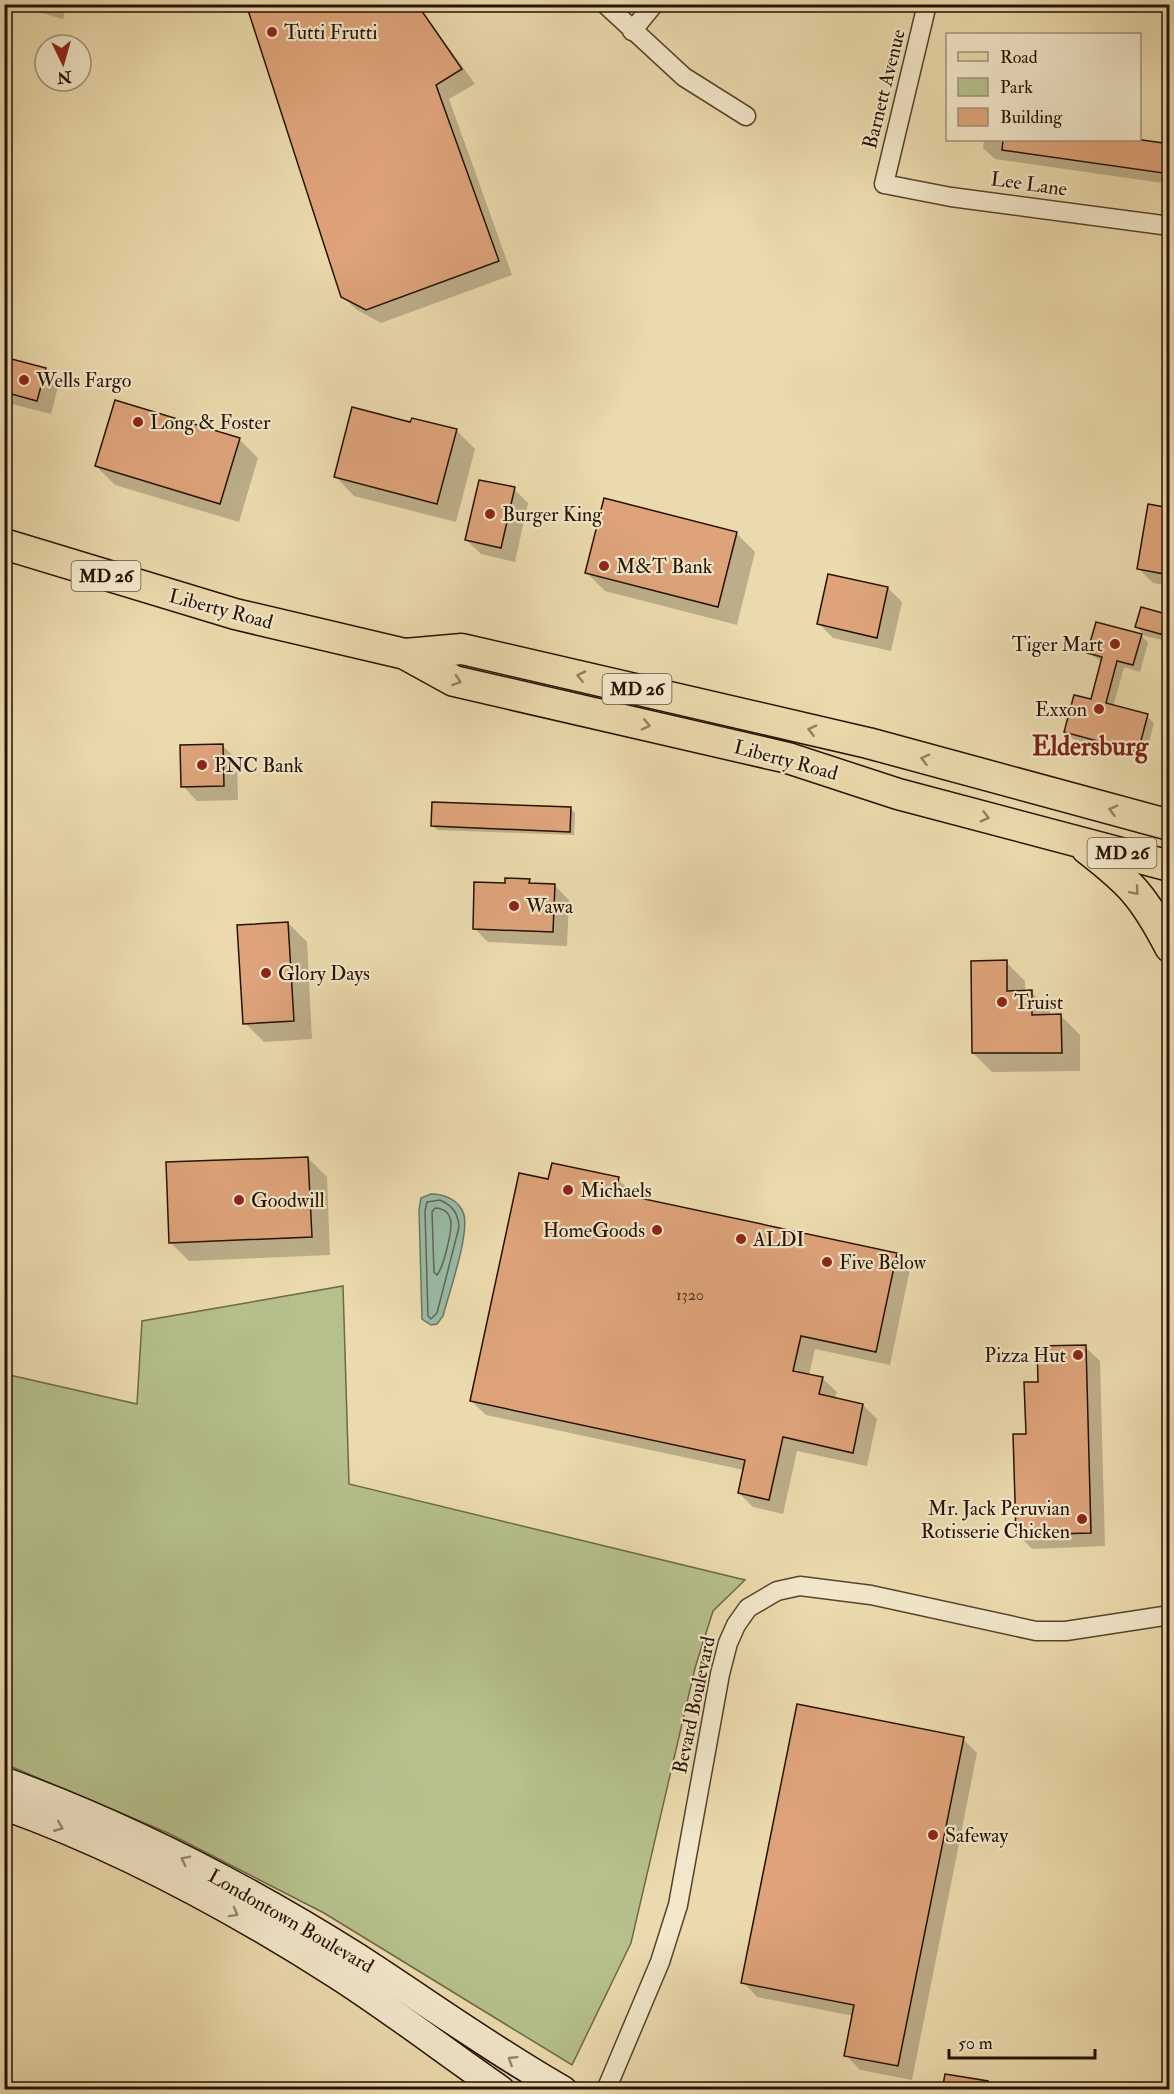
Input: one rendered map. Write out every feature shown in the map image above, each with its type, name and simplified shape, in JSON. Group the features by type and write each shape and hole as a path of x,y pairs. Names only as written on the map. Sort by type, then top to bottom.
{"main road":[{"name":"Liberty Road","path":"4,544 235,614 405,654 454,681 788,758 898,794 1170,866"},
{"name":"Liberty Road","path":"405,654 462,649 868,743 1170,825"},
{"path":"1075,840 1122,876 1139,894 1155,916 1170,947"}],"street":[{"path":"605,4 684,77 746,116"},
{"path":"632,30 654,4"},
{"name":"Barnett Avenue","path":"884,184 927,4"},
{"name":"Lee Lane","path":"884,184 951,197 1170,226"},
{"name":"Bevard Boulevard","path":"606,2090 670,1936 678,1905 720,1674 728,1643 736,1625 748,1608 777,1591 800,1586 870,1595 1036,1631 1075,1630 1170,1615"},
{"name":"Londontown Boulevard","path":"4,1781 101,1820 165,1850 279,1910 562,2090"},
{"name":"Londontown Boulevard","path":"4,1806 94,1842 176,1881 268,1933 347,1982 501,2090"}],"green space":[{"path":"343,1286 349,1484 745,1580 713,1611 695,1668 631,1943 572,2065 324,1913 168,1833 5,1764 5,1374 137,1404 142,1321"}],"water":[{"path":"431,1194 441,1195 459,1205 465,1224 461,1250 443,1316 437,1324 431,1325 422,1319 419,1210 421,1198"}],"building":[{"path":"246,4 371,4 373,10 392,4 417,4 462,69 436,85 499,261 366,310 341,297"},
{"path":"1142,140 1170,144 1170,174 1002,150 1003,141"},
{"name":"Wells Fargo","path":"4,357 46,368 37,401 4,392"},
{"path":"115,400 240,438 220,504 95,466"},
{"path":"352,407 410,422 412,418 457,429 437,504 334,477"},
{"name":"Burger King","path":"479,480 515,487 501,548 465,540"},
{"path":"604,498 737,532 718,607 585,573"},
{"path":"1148,504 1170,508 1170,575 1137,569"},
{"path":"828,574 888,587 877,638 817,624"},
{"path":"1141,607 1170,615 1164,635 1135,627"},
{"name":"Exxon","path":"1096,622 1142,634 1133,665 1117,661 1106,703 1148,714 1138,752 1064,732 1074,695 1091,699 1102,657 1087,653"},
{"name":"PNC Bank","path":"223,744 224,786 181,787 180,745"},
{"path":"432,802 571,807 570,832 431,826"},
{"name":"Wawa","path":"505,878 530,879 529,883 555,884 553,932 473,929 474,882 505,883"},
{"name":"Glory Days","path":"288,922 294,1021 243,1024 237,925"},
{"name":"Truist","path":"1007,960 1007,991 1032,990 1032,1015 1061,1014 1062,1053 972,1053 971,961"},
{"name":"Goodwill","path":"308,1157 312,1237 169,1243 166,1162"},
{"path":"552,1163 619,1177 616,1193 897,1253 876,1352 801,1336 793,1371 823,1377 819,1394 863,1404 853,1453 783,1437 769,1500 738,1493 745,1460 470,1401 519,1173 548,1179"},
{"path":"1086,1345 1091,1533 1016,1535 1013,1434 1026,1434 1024,1382 1038,1382 1037,1346"},
{"path":"797,1704 964,1737 898,2066 844,2056 854,2005 741,1983"},
{"path":"945,2074 988,2081 987,2090 942,2090"}],"place":[{"name":"Tutti Frutti","path":"272,32"},
{"name":"Wells Fargo","path":"24,380"},
{"name":"Long & Foster","path":"138,422"},
{"name":"Burger King","path":"490,514"},
{"name":"M&T Bank","path":"604,566"},
{"name":"Tiger Mart","path":"1115,644"},
{"name":"Exxon","path":"1099,709"},
{"name":"PNC Bank","path":"202,765"},
{"name":"Wawa","path":"514,906"},
{"name":"Glory Days","path":"266,973"},
{"name":"Truist","path":"1002,1002"},
{"name":"Michaels","path":"568,1190"},
{"name":"Goodwill","path":"239,1200"},
{"name":"HomeGoods","path":"657,1230"},
{"name":"ALDI","path":"741,1239"},
{"name":"Five Below","path":"827,1262"},
{"name":"Pizza Hut","path":"1078,1355"},
{"name":"Mr. Jack Peruvian Rotisserie Chicken","path":"1082,1519"},
{"name":"Safeway","path":"933,1835"}],"district":[{"name":"Eldersburg","path":"1090,747"}]}
